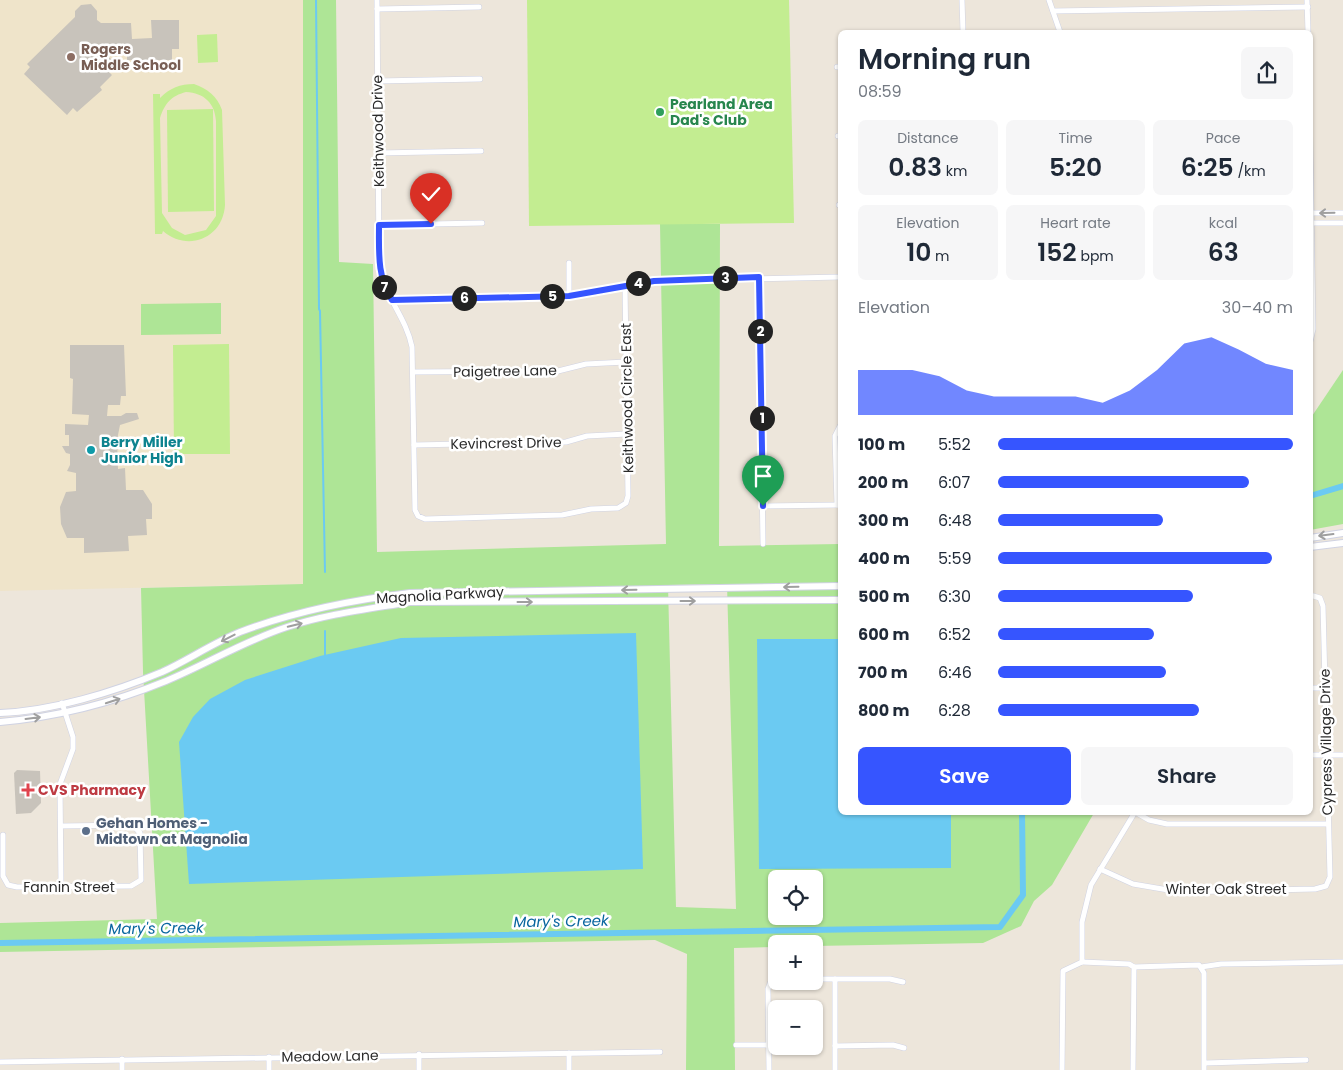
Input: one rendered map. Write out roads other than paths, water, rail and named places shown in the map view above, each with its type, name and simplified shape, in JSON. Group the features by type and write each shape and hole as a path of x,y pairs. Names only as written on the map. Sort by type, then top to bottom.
{"street":[{"name":"Keithwood Drive","path":"377,0 379,263 383,282 410,335 413,372 416,515"},
{"path":"962,0 963,30"},
{"path":"1049,0 1059,30"},
{"path":"1308,0 1308,30"},
{"path":"377,9 479,7"},
{"path":"1053,11 1308,7"},
{"path":"377,81 480,78"},
{"path":"378,153 481,151"},
{"path":"1313,213 1343,213"},
{"path":"379,225 482,223"},
{"path":"1313,223 1343,223"},
{"path":"569,263 569,296"},
{"path":"392,300 569,296 654,281 759,277 838,277"},
{"path":"759,277 763,544"},
{"name":"Keithwood Circle East","path":"416,515 425,519 562,515 591,509 621,507 626,504 628,496 625,286"},
{"name":"Paigetree Lane","path":"413,372 558,371 586,364 626,362"},
{"path":"763,506 838,505 835,436 838,430"},
{"name":"Kevincrest Drive","path":"414,445 566,442 587,436 627,434"},
{"path":"1313,538 1343,534"},
{"path":"1313,547 1343,543"},
{"name":"Magnolia Parkway","path":"0,713 62,703 110,691 162,672 238,633 271,622 350,601 398,595 838,586"},
{"path":"764,588 764,600"},
{"path":"655,589 655,601"},
{"path":"398,595 399,604"},
{"name":"Cypress Village Drive","path":"1313,596 1320,598 1323,606 1330,877 1326,886"},
{"name":"Magnolia Parkway","path":"0,722 66,713 112,702 167,681 242,644 274,632 351,612 399,604 838,600"},
{"path":"271,622 274,632"},
{"path":"1313,688 1324,688"},
{"path":"62,703 73,737 73,750 60,784 62,886"},
{"path":"1313,756 1343,755"},
{"path":"1082,962 1082,922 1091,884 1133,815"},
{"path":"1140,815 1149,820 1167,824 1328,824"},
{"name":"Fannin Street","path":"3,835 3,876 8,885 131,886 141,880 140,833 133,825 61,826"},
{"name":"Winter Oak Street","path":"1100,870 1133,884 1180,892 1315,889 1326,886"},
{"path":"1062,1070 1064,971 1082,962 1129,964 1134,967 1343,962"},
{"path":"1201,966 1204,973 1204,1070"},
{"path":"1134,967 1134,1070"},
{"path":"823,979 890,979 902,982"},
{"path":"835,979 835,1070"},
{"path":"736,1045 768,1045"},
{"path":"835,1046 893,1045 904,1048"},
{"name":"Meadow Lane","path":"0,1062 419,1054 660,1052"},
{"path":"569,1053 569,1070"},
{"path":"419,1054 419,1070"},
{"path":"769,1055 769,1070"},
{"path":"269,1057 269,1070"},
{"path":"122,1060 122,1070"},
{"path":"1205,1062 1306,1060"}],"water":[{"path":"636,633 643,869 189,884 179,742 193,717 210,699 245,680 320,656 401,638"},
{"path":"757,639 838,639 838,815 951,815 951,868 759,869"}],"waterway":[{"path":"316,0 319,309 325,572"},
{"name":"Mary's Creek","path":"1313,495 1343,486"},
{"path":"325,631 325,655"},
{"name":"Mary's Creek","path":"0,943 1000,927 1023,895 1022,815"}],"place":[{"name":"Rogers Middle School","path":"71,57"},
{"name":"Pearland Area Dad's Club","path":"660,112"},
{"name":"Berry Miller Junior High","path":"91,450"},
{"name":"CVS Pharmacy","path":"28,790"},
{"name":"Gehan Homes - Midtown at Magnolia","path":"86,831"}]}
